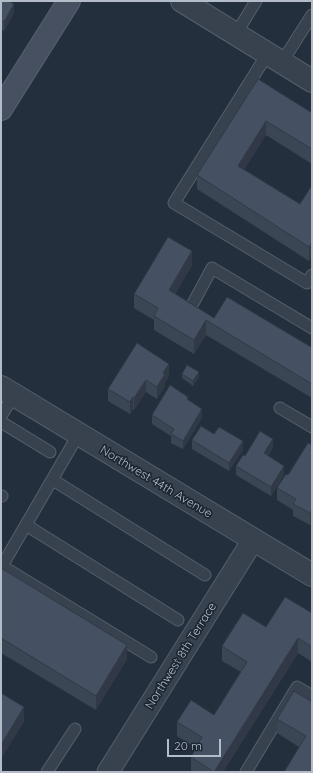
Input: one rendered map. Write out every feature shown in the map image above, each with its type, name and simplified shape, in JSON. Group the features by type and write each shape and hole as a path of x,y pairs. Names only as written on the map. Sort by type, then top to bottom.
{"main road":[{"path":"1,109 69,1"}],"street":[{"path":"182,1 312,80"},
{"name":"Northwest 44th Avenue","path":"7,391 312,575"},
{"name":"Northwest 8th Terrace","path":"108,772 253,540"}],"lane":[{"path":"236,34 256,1"},
{"path":"312,15 275,57 174,203 307,283 312,275"},
{"path":"190,309 212,268 312,328"},
{"path":"1,416 7,391"},
{"path":"280,408 312,428"},
{"path":"1,422 50,452"},
{"path":"78,435 2,566 151,657"},
{"path":"53,480 205,575"},
{"path":"26,525 178,620"},
{"path":"246,772 297,687 312,696"},
{"path":"47,772 74,729"}],"building":[{"path":"1,1 9,1 14,4 4,22 1,20"},
{"path":"258,79 312,113 312,149 266,121 238,166 300,204 312,185 312,242 309,247 197,175"},
{"path":"168,237 192,251 169,290 214,318 227,297 311,347 312,346 312,384 206,320 194,340 154,316 158,308 134,294"},
{"path":"137,343 169,364 157,387 146,380 130,402 108,389"},
{"path":"187,365 199,372 193,381 182,374"},
{"path":"170,385 202,409 183,441 171,434 174,429 152,415"},
{"path":"201,426 214,434 219,427 243,441 229,463 192,440"},
{"path":"260,431 273,439 264,453 284,466 271,487 236,466 243,455 245,456"},
{"path":"308,443 312,445 312,509 310,513 293,504 296,499 277,488 286,474 288,475"},
{"path":"1,568 127,645 96,696 1,638"},
{"path":"285,597 312,613 312,647 298,638 214,772 191,757 202,737 177,722 191,700 214,715 247,662 222,646 243,613 266,627"},
{"path":"294,691 312,702 312,772 284,772 306,736 277,719"},
{"path":"1,693 24,707 1,745"}]}
